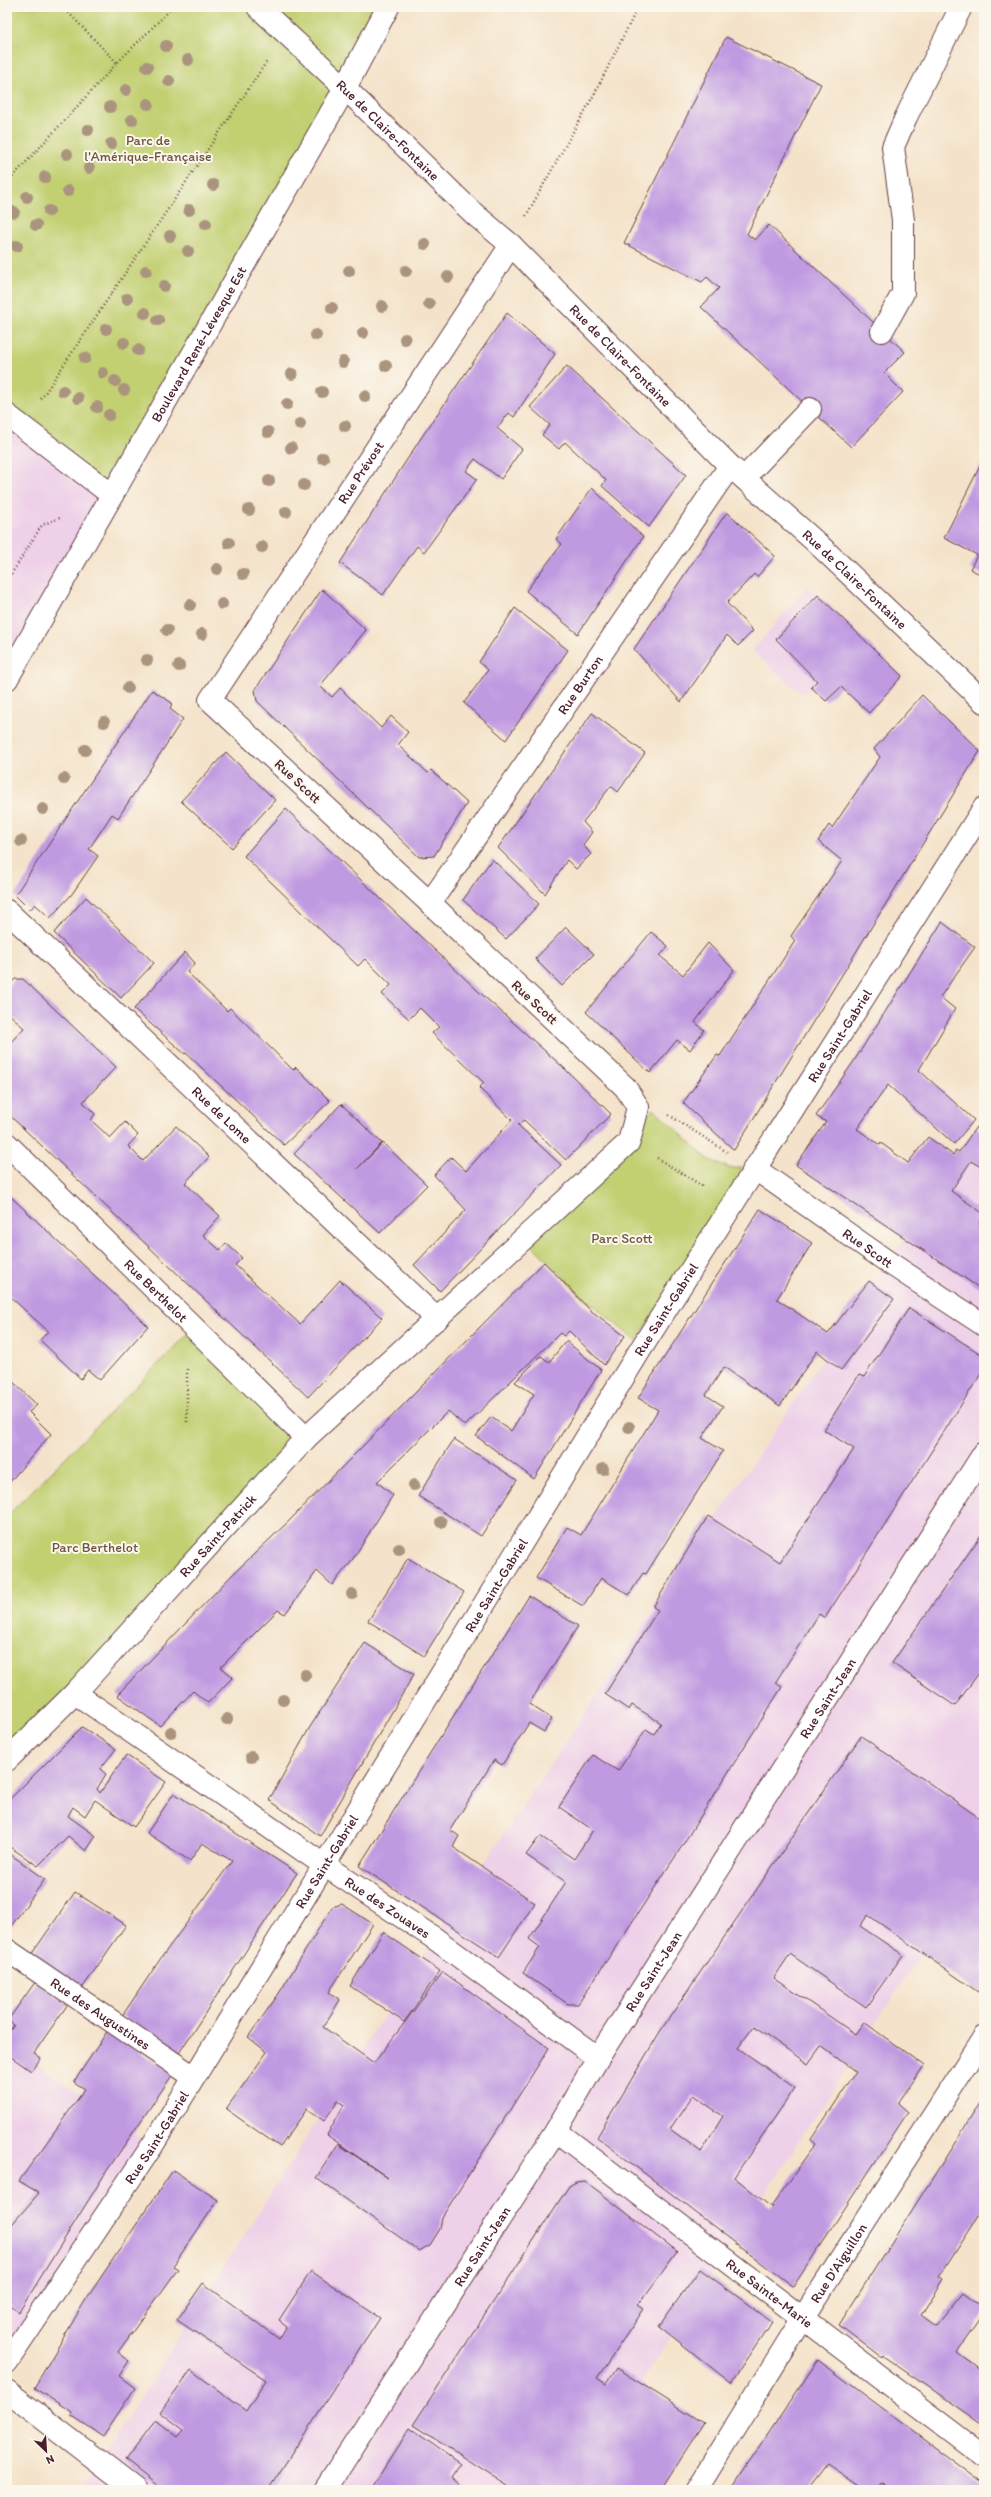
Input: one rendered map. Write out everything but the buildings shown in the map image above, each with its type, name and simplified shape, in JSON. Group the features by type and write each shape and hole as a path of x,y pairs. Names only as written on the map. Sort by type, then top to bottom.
{"street":[{"name":"Rue de Claire-Fontaine","path":"258,7 345,88 473,213 511,245 737,472 818,544 984,702"},
{"name":"Boulevard René-Lévesque Est","path":"7,679 345,88 388,7"},
{"path":"882,331 903,293 903,220 893,147 906,117 961,7"},
{"name":"Rue Prévost","path":"210,700 511,245"},
{"name":"Rue Burton","path":"430,903 737,472 810,409"},
{"path":"15,420 112,495"},
{"name":"Rue Scott","path":"210,700 430,903 625,1087 638,1107 629,1142"},
{"name":"Rue Saint-Gabriel","path":"7,2362 152,2146 732,1203 984,808"},
{"name":"Rue de Lome","path":"7,911 437,1319"},
{"path":"437,1319 629,1142"},
{"name":"Rue Berthelot","path":"7,1144 306,1438"},
{"name":"Rue Scott","path":"754,1168 888,1262 984,1325"},
{"name":"Rue Saint-Patrick","path":"7,1760 75,1693 306,1438 437,1319"},
{"name":"Rue Saint-Jean","path":"325,2490 556,2131 598,2058 981,1465"},
{"name":"Rue des Zouaves","path":"75,1693 324,1865 434,1938 598,2058"},
{"name":"Rue des Augustines","path":"7,1950 194,2077"},
{"name":"Rue D'Aiguillon","path":"696,2490 803,2318 984,2037"},
{"name":"Rue Sainte-Marie","path":"556,2131 984,2456"},
{"path":"7,2391 136,2490"}],"path":[{"path":"63,7 117,63"},
{"path":"7,183 117,63 173,7"},
{"path":"511,245 596,91 638,7"},
{"path":"15,420 286,33"},
{"path":"625,1087 754,1168"},
{"path":"629,1142 732,1203"},
{"path":"187,1321 187,1422"}],"shaded area":[{"path":"7,415 112,495 7,679"},
{"path":"808,586 862,637 803,695 752,651"},
{"path":"984,1131 984,1857 572,2490 81,2490 434,1938 888,1262"},
{"path":"7,2042 152,2146 7,2362"}],"green space":[{"name":"Parc de l'Amérique-Française","path":"7,7 388,7 112,495 7,415"},
{"name":"Parc Scott","path":"654,1109 708,1159 729,1168 754,1168 636,1341 582,1296 523,1236"},
{"name":"Parc Berthelot","path":"194,1328 306,1438 7,1760 7,1516"}]}
